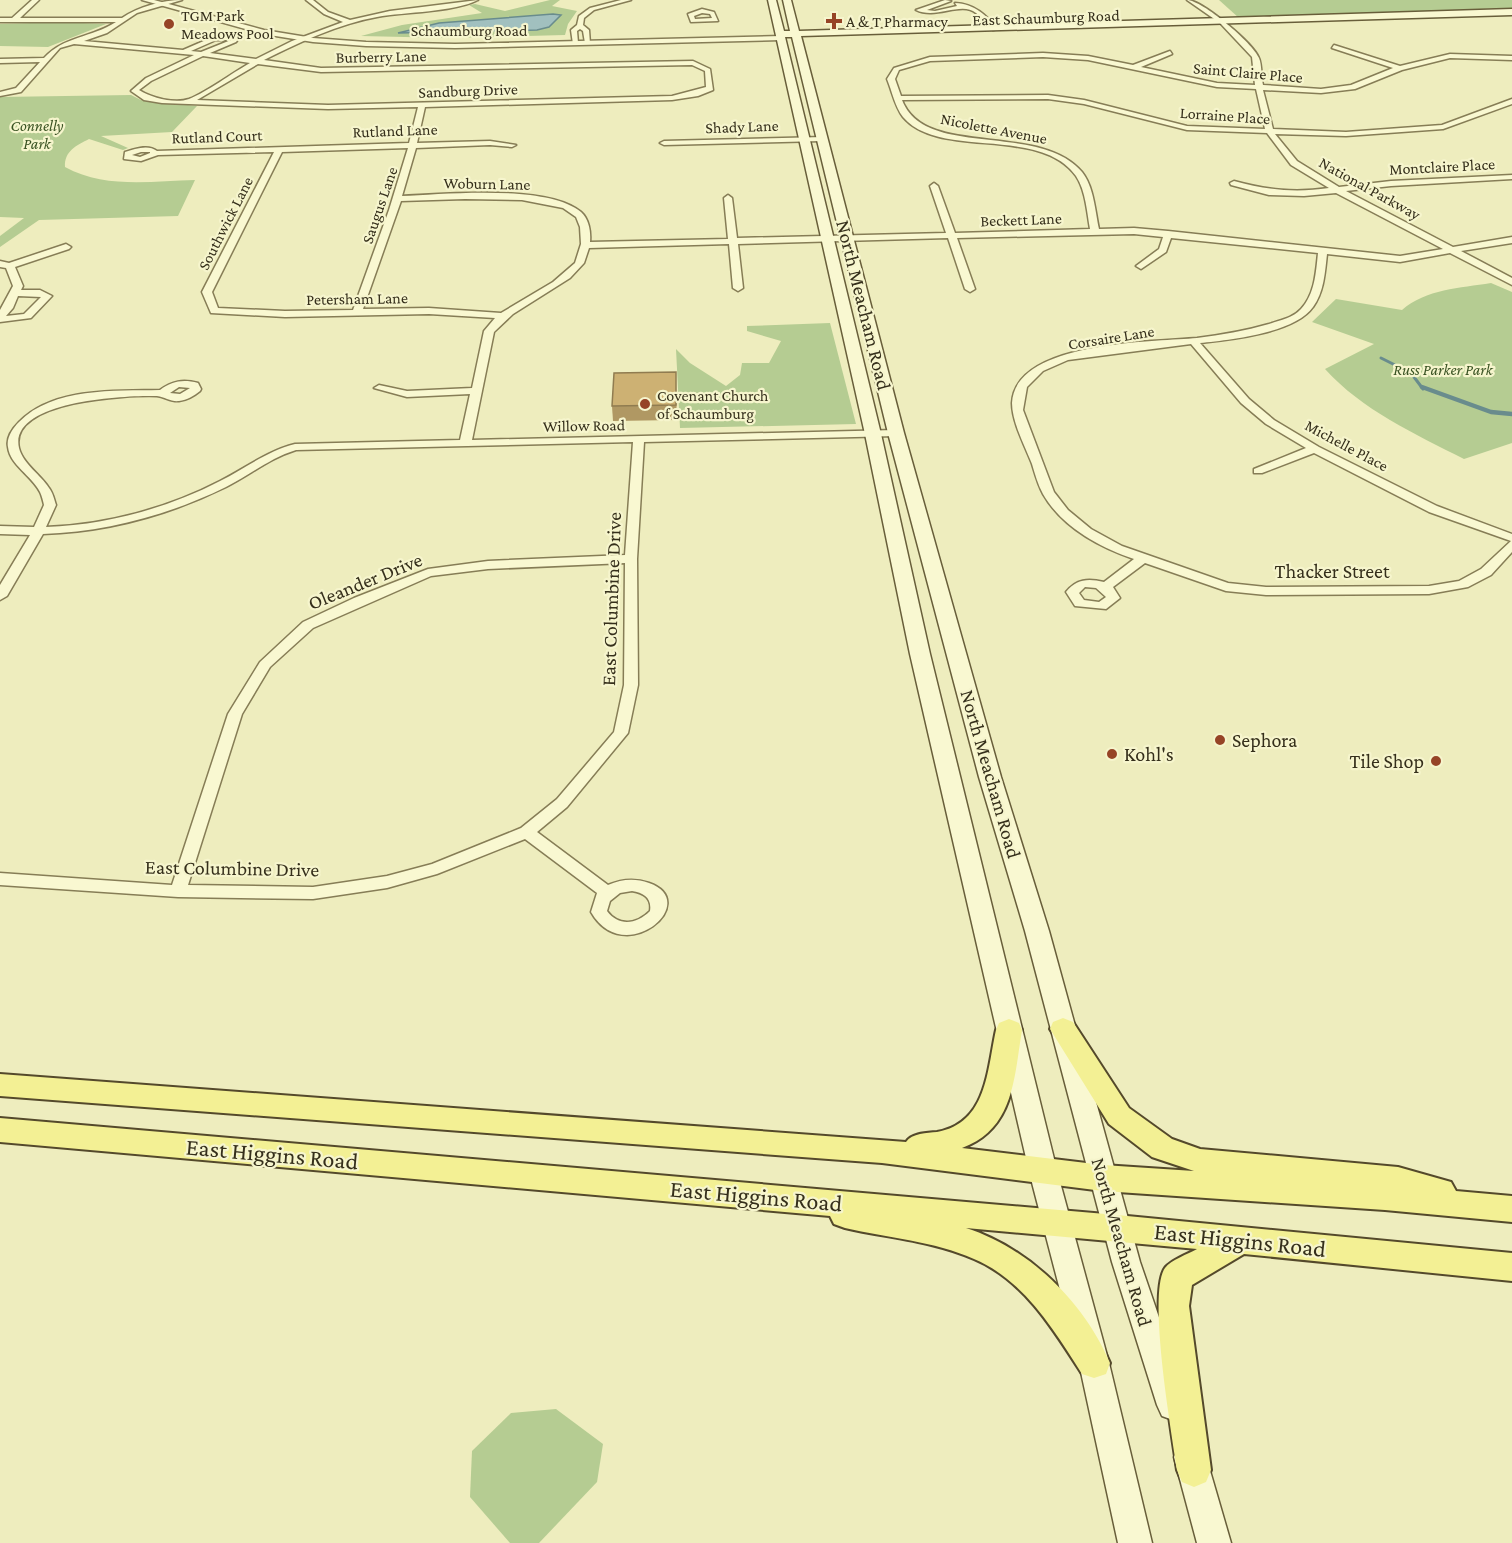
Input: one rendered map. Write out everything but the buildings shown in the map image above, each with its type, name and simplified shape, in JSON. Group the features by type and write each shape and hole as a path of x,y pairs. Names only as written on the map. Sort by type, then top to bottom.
{"main road":[{"name":"North Meacham Road","path":"772,0 829,239 1009,1030 1056,1222 1094,1363 1136,1543"},
{"name":"North Meacham Road","path":"787,0 896,433 967,693 1117,1228 1194,1470 1214,1543"},
{"name":"East Schaumburg Road","path":"797,36 1224,25 1512,14"},
{"name":"East Schaumburg Road","path":"797,36 995,29 1224,25"},
{"name":"Schaumburg Road","path":"780,36 797,36"},
{"path":"1063,1029 1119,1116 1162,1148 1200,1161 1398,1180 1512,1209"},
{"path":"882,1151 943,1144 972,1134 993,1110 1009,1030"},
{"path":"0,1084 882,1151 1103,1179 1385,1197 1512,1209"},
{"name":"East Higgins Road","path":"0,1130 1056,1222 1512,1267"},
{"path":"771,1197 894,1227 932,1232 988,1250 1021,1272 1057,1308 1094,1363"},
{"path":"1194,1470 1173,1306 1177,1277 1241,1240"}],"street":[{"path":"14,20 36,0"},
{"name":"Schaumburg Road","path":"146,0 169,2 240,27 309,37 414,45 780,36"},
{"path":"309,0 326,13 350,22"},
{"path":"426,0 439,7"},
{"path":"189,102 220,82 309,37 350,22 475,0"},
{"path":"574,41 574,30 580,26 581,17 592,9 628,0"},
{"path":"702,11 706,0"},
{"name":"National Parkway","path":"1190,0 1224,25 1255,57 1262,107 1270,132 1294,163 1339,191 1512,282"},
{"path":"964,6 935,12 919,10 947,1 964,6 977,10 995,29"},
{"path":"0,94 18,90 58,47 105,32 135,12 169,2"},
{"path":"0,20 124,20"},
{"path":"580,26 586,30 587,40"},
{"path":"183,52 215,38 236,38 204,54"},
{"name":"Burberry Lane","path":"71,42 204,54 321,70 364,71 693,63"},
{"path":"1334,47 1400,68"},
{"path":"1466,48 1473,55"},
{"path":"1134,68 1170,53"},
{"name":"Sandburg Drive","path":"204,54 139,83 135,87 138,95 189,102 328,107 672,98 695,94 710,88 708,70 693,63"},
{"name":"Saint Claire Place","path":"907,64 947,57 1043,55 1088,58 1191,81 1321,91 1341,88 1400,68 1450,56 1512,58"},
{"path":"0,61 44,60"},
{"name":"Nicolette Avenue","path":"907,64 896,69 891,79 906,116 925,130 1022,146 1064,160 1079,174 1085,187 1095,231"},
{"name":"Lorraine Place","path":"898,98 1048,97 1084,102 1187,128 1346,134 1425,130 1461,122 1512,101"},
{"name":"Saugus Lane","path":"357,313 398,199 414,145 422,105"},
{"name":"Shady Lane","path":"664,143 821,139"},
{"name":"Rutland Lane","path":"279,149 512,145"},
{"name":"Rutland Court","path":"156,153 279,149"},
{"name":"Southwick Lane","path":"214,311 207,292 279,149"},
{"name":"Montclaire Place","path":"1234,183 1250,190 1279,194 1339,191 1374,185 1512,177"},
{"path":"934,186 970,289"},
{"name":"Woburn Lane","path":"398,199 503,196 531,197 560,204 578,213 585,227 586,245"},
{"path":"728,198 738,288"},
{"name":"Beckett Lane","path":"586,245 1095,231 1168,234 1323,253 1400,259 1512,240"},
{"path":"1141,266 1163,250 1168,234"},
{"path":"465,444 489,331 500,316 562,282 579,264 586,245"},
{"path":"0,318 18,286 5,265 66,247"},
{"name":"Corsaire Lane","path":"1143,558 1087,532 1064,513 1048,493 1022,423 1017,398 1031,375 1058,360 1121,348 1193,342 1258,331 1303,314 1317,296 1323,253"},
{"path":"0,318 23,319 34,314 47,296 40,292 16,293"},
{"name":"Petersham Lane","path":"214,311 255,315 462,311 500,316"},
{"name":"Michelle Place","path":"1193,342 1245,401 1270,422 1315,449 1433,509 1512,538"},
{"path":"379,388 407,394 477,391"},
{"path":"0,596 39,530 50,505 45,490 12,446 18,429 39,411 67,401 91,397 163,393"},
{"name":"Willow Road","path":"39,530 101,524 163,509 224,484 274,452 295,447 896,433"},
{"name":"East Columbine Drive","path":"0,879 177,891 314,893 387,882 437,868 527,832 562,803 621,732 631,685 631,559 639,440"},
{"path":"1258,471 1315,449"},
{"path":"0,530 39,530"},
{"name":"Thacker Street","path":"1143,558 1226,587 1266,591 1429,590 1463,584 1486,572 1512,545"},
{"path":"1105,587 1143,558"},
{"name":"Oleander Drive","path":"177,891 235,714 265,665 308,625 358,600 428,573 488,565 631,559"},
{"path":"527,832 608,892"}],"green space":[{"path":"550,0 560,0 552,6 577,11 568,24 565,35 449,38 361,36 402,25 482,13 469,5 475,4 505,11"},
{"path":"1219,0 1512,0 1512,8 1239,18"},
{"path":"61,22 106,24 48,47 0,46 0,24"},
{"name":"Connelly Park","path":"131,95 141,100 197,106 172,132 101,136 128,148 123,150 89,139 69,153 65,167 80,174 112,181 195,180 178,216 39,220 0,247 0,236 24,218 0,217 0,97"},
{"name":"Russ Parker Park","path":"1491,283 1512,292 1512,443 1464,459 1372,409 1355,397 1325,369 1374,344 1312,322 1336,299 1402,310 1411,303 1433,294"},
{"path":"830,323 856,424 680,428 676,349 690,363 726,386 740,375 742,363 769,363 781,341 747,331 747,326"},
{"path":"556,1409 603,1444 597,1482 539,1543 510,1543 470,1497 472,1451 511,1413"}],"water":[{"path":"561,15 549,27 537,30 398,33 439,23"}],"waterway":[{"path":"1381,358 1411,373 1423,389"},
{"path":"1422,387 1491,412 1512,414"}],"place":[{"name":"A & T Pharmacy","path":"834,21"},
{"name":"TGM Park Meadows Pool","path":"169,24"},
{"name":"Covenant Church of Schaumburg","path":"645,404"},
{"name":"Sephora","path":"1220,740"},
{"name":"Kohl's","path":"1112,754"},
{"name":"Tile Shop","path":"1436,761"}]}
